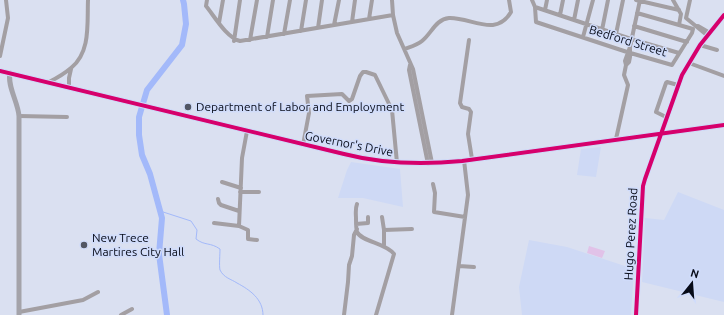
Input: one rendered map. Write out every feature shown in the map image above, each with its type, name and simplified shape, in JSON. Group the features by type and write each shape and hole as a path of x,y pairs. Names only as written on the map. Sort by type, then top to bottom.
{"main road":[{"name":"Governor's Drive","path":"0,71 359,158 397,163 430,163 475,159 724,125"},
{"path":"10,73 8,79 17,105 19,116 19,314"}],"street":[{"path":"0,56 8,18 6,0"},
{"path":"50,82 71,68 81,56 86,43 88,0"},
{"path":"207,0 206,6 228,35 234,40 242,41 393,15"},
{"path":"219,23 224,0"},
{"path":"234,40 240,0"},
{"path":"250,40 257,0"},
{"path":"267,37 273,0"},
{"path":"284,34 290,0"},
{"path":"301,31 306,0"},
{"path":"318,28 322,0"},
{"path":"334,25 339,0"},
{"path":"352,22 355,0"},
{"path":"368,19 372,0"},
{"path":"392,0 393,15 397,33 405,49 410,65 409,70 430,163"},
{"path":"405,49 422,40 439,22 445,19 452,18 490,25 499,24 511,12 509,0"},
{"path":"532,0 535,7 602,30 679,53"},
{"path":"545,10 547,0"},
{"path":"560,15 563,0"},
{"path":"574,20 578,0"},
{"path":"583,38 593,0"},
{"path":"602,30 608,0"},
{"path":"616,34 623,0"},
{"path":"616,139 628,85 624,74 626,66 629,62 631,39 639,0 679,10"},
{"path":"637,13 679,25 681,16 673,0"},
{"path":"690,0 685,16 688,20 696,26 702,28 709,35"},
{"name":"Bedford Street","path":"535,7 536,22 629,53 672,65 693,32 691,28 679,25"},
{"name":"Hugo Perez Road","path":"636,315 643,186 682,75 700,45 724,15"},
{"path":"634,26 687,42"},
{"path":"469,40 460,104 462,107 469,109 471,112 468,134 475,159"},
{"path":"700,45 717,50"},
{"path":"689,63 724,76"},
{"path":"69,87 68,78 71,68"},
{"path":"303,145 309,113 307,96 342,94 350,101 360,76 363,72 366,72 375,75 389,104 393,117 397,163"},
{"path":"666,117 656,112 666,83 678,85"},
{"path":"19,116 67,118"},
{"path":"239,226 242,158 247,132"},
{"path":"452,315 468,195 464,160"},
{"path":"222,182 240,190 259,192"},
{"path":"433,184 435,193 434,212 465,217"},
{"path":"218,199 220,205 239,211"},
{"path":"357,204 356,211 358,234 364,238 384,245 393,253 394,256 376,315"},
{"path":"357,226 367,224 368,217"},
{"path":"382,218 384,245"},
{"path":"214,223 239,226 248,230 248,239 258,240"},
{"path":"344,315 349,265 357,226"},
{"path":"384,230 412,229"},
{"path":"459,266 474,268"},
{"path":"19,314 83,300 98,292"},
{"path":"121,315 132,309"}],"shaded area":[{"path":"601,147 596,177 577,175 581,149"},
{"path":"351,162 400,169 403,207 363,198 338,198"},
{"path":"678,192 724,210 724,302 642,282 645,218 664,220"},
{"path":"529,240 567,247 634,269 631,315 522,315 519,287"},
{"path":"589,246 605,251 602,258 587,253"}],"waterway":[{"path":"167,315 159,254 162,218 150,174 142,155 139,135 139,117 147,90 182,45 186,24 183,0"},
{"path":"160,211 191,221 197,230 196,239 202,243 213,245 220,249 220,270 226,277 247,289 255,296 261,304 263,315"}],"cycle path":[{"path":"636,315 643,186 645,179 682,75 700,45 724,15"},
{"path":"0,71 344,154 388,162 432,163 462,161 724,125"}],"place":[{"name":"Department of Labor and Employment","path":"188,107"},
{"name":"New Trece Martires City Hall","path":"84,245"}]}
